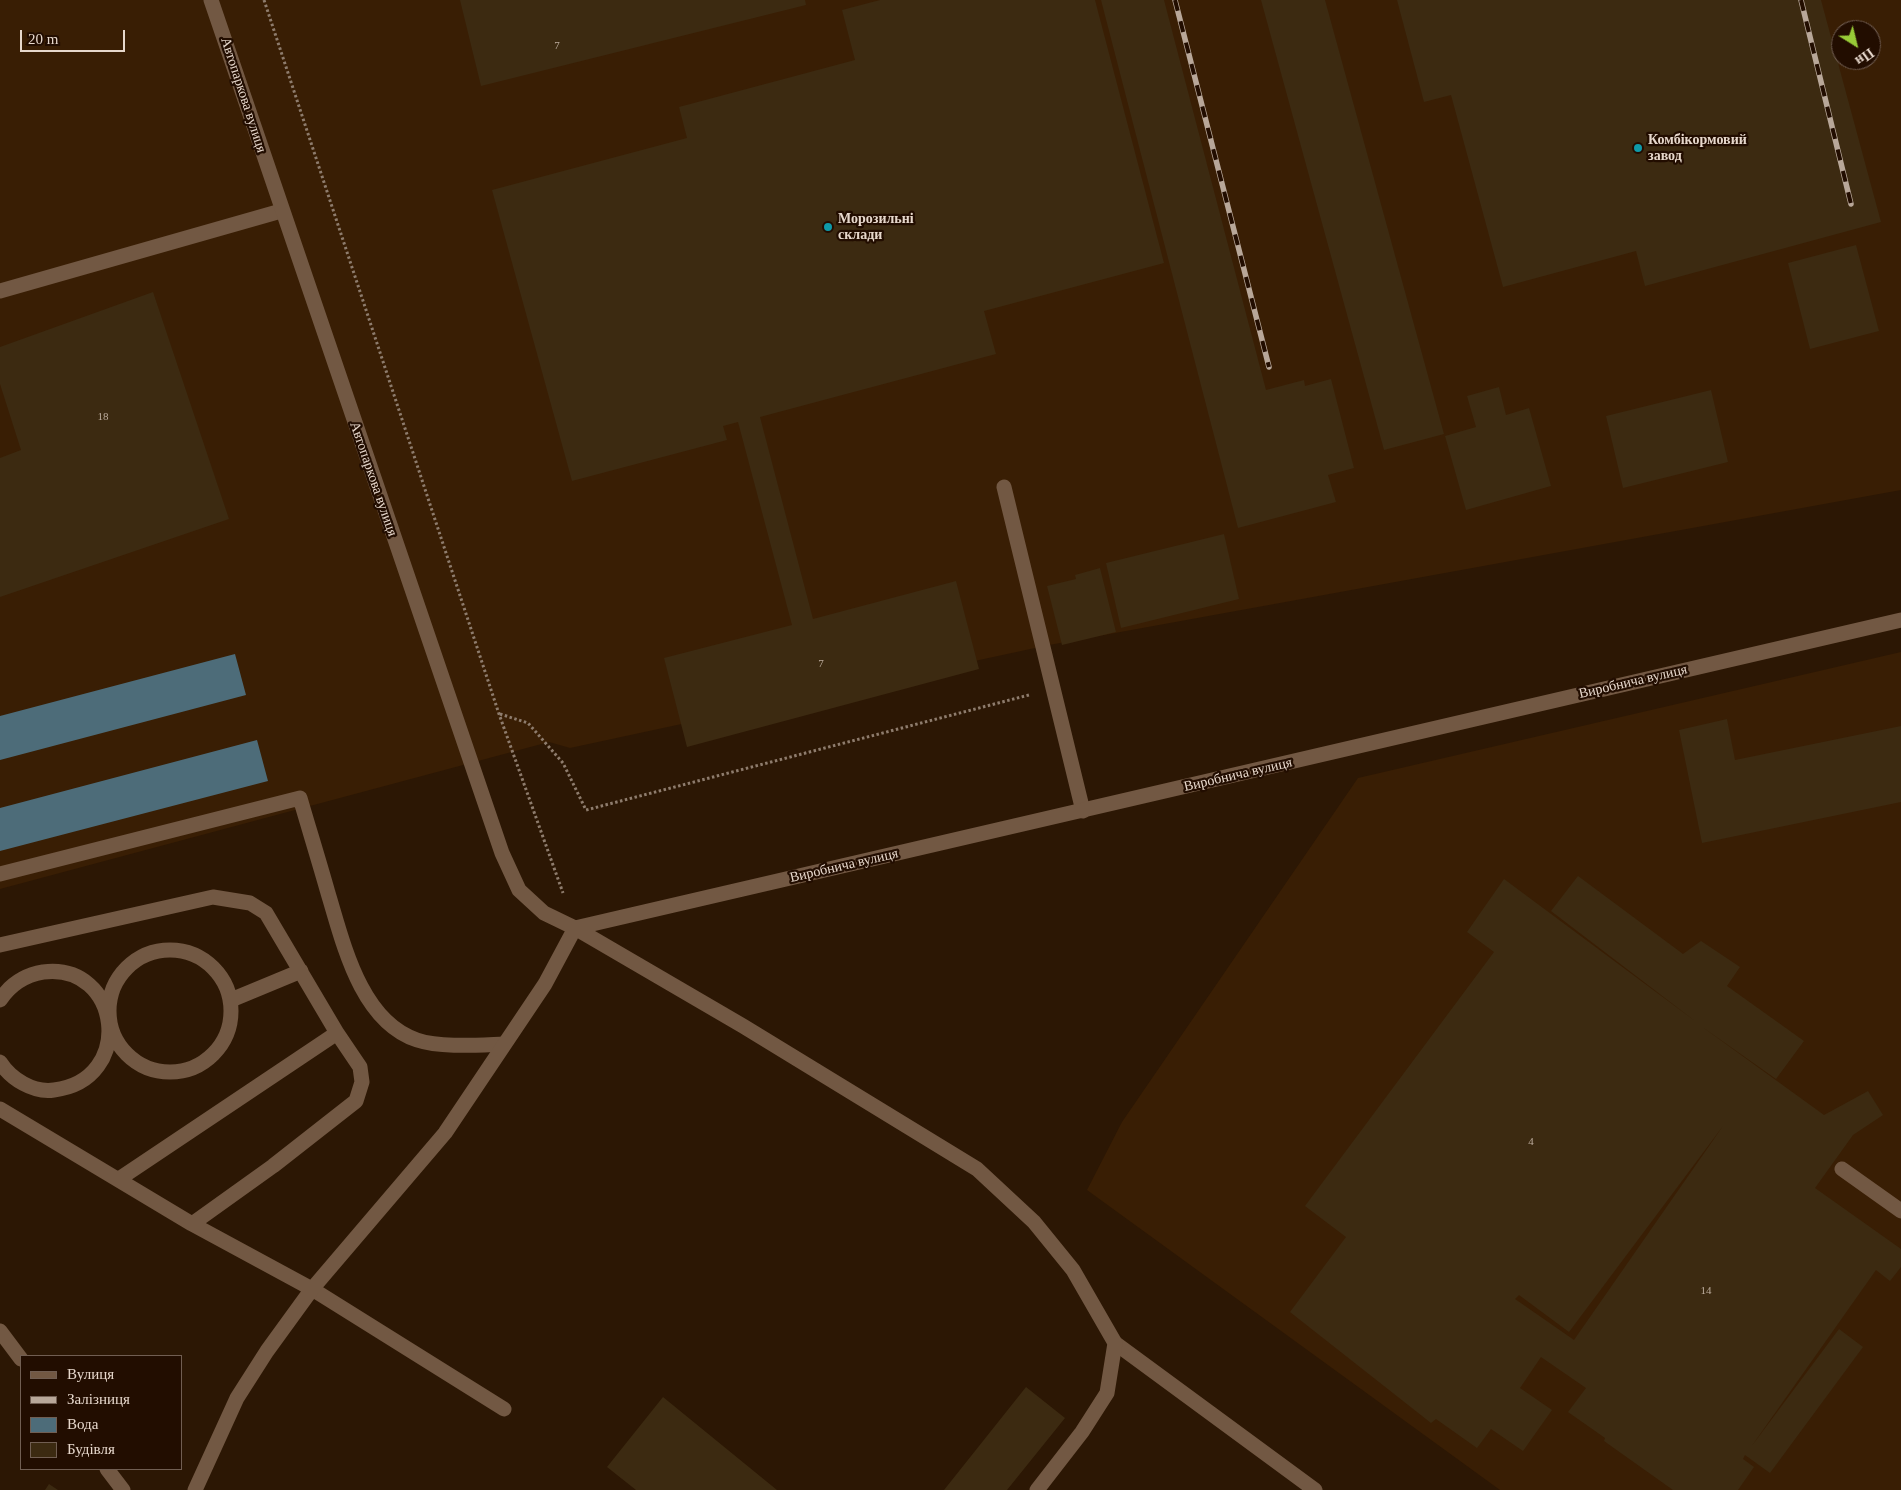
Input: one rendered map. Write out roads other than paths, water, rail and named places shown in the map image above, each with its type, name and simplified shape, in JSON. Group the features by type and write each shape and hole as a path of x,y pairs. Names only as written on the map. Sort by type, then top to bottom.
{"street":[{"name":"Автопаркова вулиця","path":"211,0 281,211 502,853 518,890 544,913 576,928 743,1026 977,1169 1034,1222 1074,1270 1115,1343"},
{"path":"0,291 281,211"},
{"path":"1004,487 1082,811"},
{"name":"Виробнича вулиця","path":"576,928 1901,620"},
{"path":"0,874 300,798 350,964 370,1002 393,1027 417,1040 454,1045 504,1044"},
{"path":"0,944 213,898 250,904 266,913 337,1033 360,1067 362,1082 356,1101 273,1166 192,1224"},
{"path":"195,1490 238,1398 267,1351 312,1289 445,1133 545,984 576,928"},
{"path":"0,1000 6,991 19,980 34,973 52,971 68,974 84,981 96,993 105,1007 110,1023 115,1040 132,1060 156,1072 173,1073 190,1070 206,1062 219,1050 228,1034 232,1017 231,1000 226,983 215,969 201,958 185,952 168,950 150,953 134,962 122,974 113,989 109,1006 110,1023 109,1040 104,1057 95,1071 82,1082 66,1089 49,1091 33,1088 17,1081 0,1062"},
{"path":"231,1000 301,971"},
{"path":"119,1179 337,1033"},
{"path":"0,1108 192,1224 312,1289 504,1409"},
{"path":"1842,1169 1901,1211"},
{"path":"0,1332 20,1358"},
{"path":"1037,1490 1082,1432 1108,1393 1115,1343 1315,1490"},
{"path":"108,1470 124,1490"}],"water":[{"path":"235,654 246,695 0,760 0,716"},
{"path":"257,740 268,781 0,851 0,808"}],"railway":[{"path":"1175,0 1269,367"},
{"path":"1801,0 1851,204"}],"place":[{"name":"Комбікормовий завод","path":"1638,148"},
{"name":"Морозильні склади","path":"828,227"}]}
